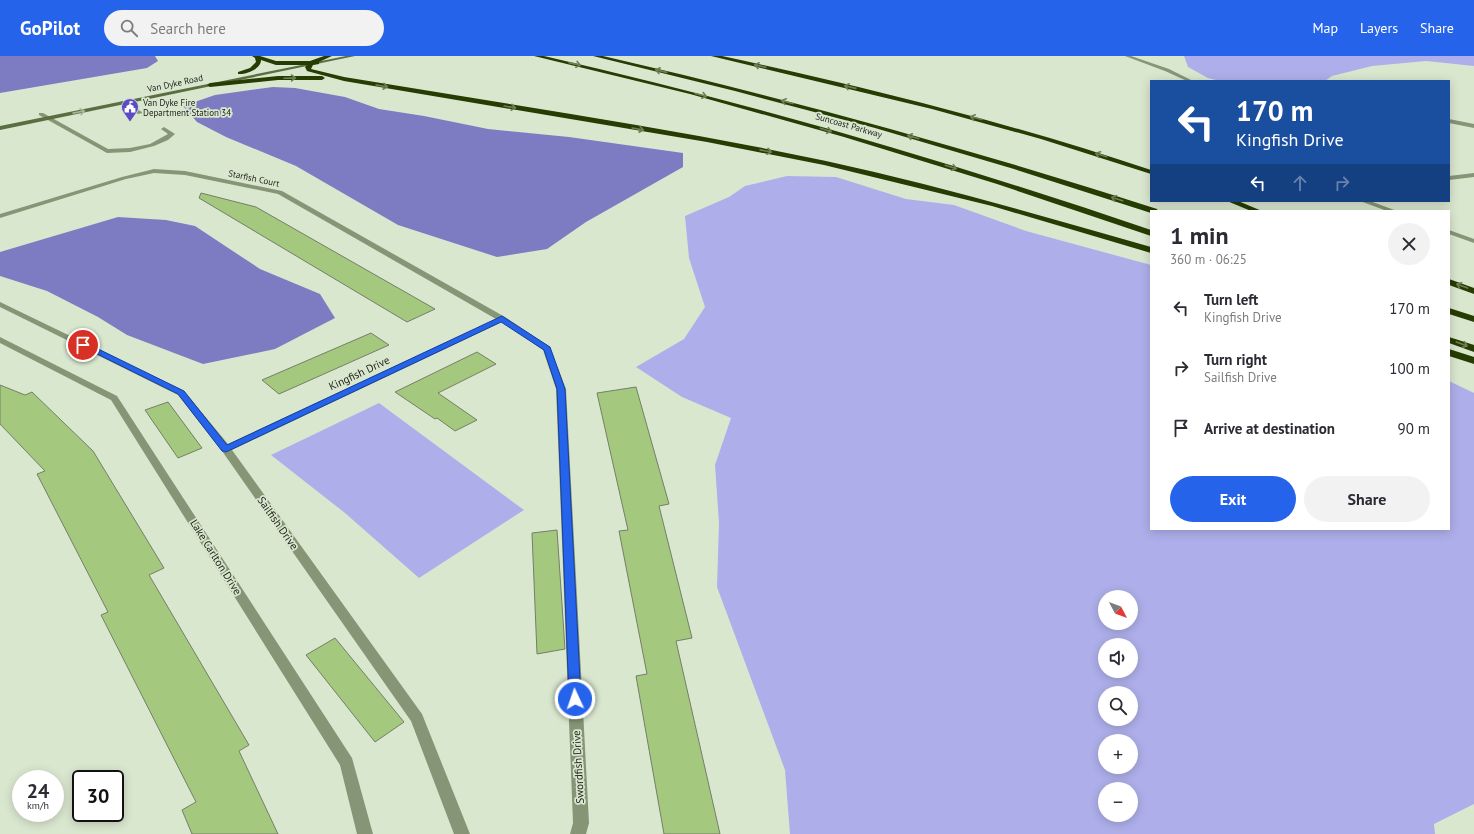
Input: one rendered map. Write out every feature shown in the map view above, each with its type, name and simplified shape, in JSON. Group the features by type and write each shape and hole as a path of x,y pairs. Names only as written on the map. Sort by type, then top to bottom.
{"highway":[{"path":"310,64 329,56"},
{"name":"Suncoast Parkway","path":"537,56 656,84 819,128 1038,194 1150,233"},
{"name":"Suncoast Parkway","path":"596,56 701,80 840,116 1005,164 1151,210"},
{"path":"714,56 950,111 1058,141 1150,172"},
{"path":"257,57 273,62 310,64 325,59"},
{"path":"240,73 257,66 260,62 257,57"},
{"path":"310,64 309,70 312,72 344,79 707,140 874,174 995,204 1150,250"},
{"path":"210,85 286,78 344,79"},
{"path":"1234,202 1255,210"},
{"path":"1450,282 1474,291"},
{"path":"1450,311 1474,319"},
{"path":"1450,340 1474,349"},
{"path":"1450,352 1474,361"}],"main road":[{"name":"Van Dyke Road","path":"0,122 289,63 353,56"},
{"name":"Van Dyke Road","path":"0,128 310,64"}],"street":[{"path":"1126,56 1167,70 1188,80"},
{"path":"122,103 140,113"},
{"path":"41,114 108,151 130,150 152,145 166,139 172,134 164,129"},
{"path":"1450,121 1474,126"},
{"name":"Starfish Court","path":"0,216 124,178 154,171 185,173 280,192 502,319"},
{"path":"1450,178 1474,175"},
{"path":"1367,202 1391,210"},
{"path":"1450,232 1474,241"},
{"name":"Sailfish Drive","path":"0,304 181,393 226,449 417,718 462,834"},
{"name":"Kingfish Drive","path":"226,449 502,319"},
{"name":"Swordfish Drive","path":"502,319 547,349 561,389 581,823 578,834"},
{"name":"Lake Carlton Drive","path":"0,340 114,398 347,763 365,834"}],"shaded area":[{"path":"0,56 155,56 158,61 147,68 0,93"},
{"path":"1184,56 1474,56 1474,66 1426,61 1372,66 1332,76 1326,80 1216,80 1208,78 1188,67"},
{"path":"273,87 295,88 345,97 379,109 424,116 488,129 569,137 683,153 683,167 586,222 547,249 497,257 398,225 296,166 226,137 197,122 183,106 215,95"},
{"path":"787,176 836,177 906,199 954,205 1026,231 1150,265 1150,530 1450,530 1450,381 1474,393 1474,804 1434,824 1435,834 790,834 785,770 717,587 719,523 715,465 731,418 682,397 636,367 684,339 705,307 689,258 685,216 729,197 745,186"},
{"path":"118,217 166,220 195,226 260,269 320,294 335,318 275,349 203,364 127,335 98,317 47,291 0,276 0,252"},
{"path":"379,403 524,510 419,578 345,513 271,455"}],"building":[{"path":"201,193 256,207 435,309 407,322 199,198"},
{"path":"371,333 389,345 279,394 262,380"},
{"path":"477,352 496,364 438,393 477,420 455,431 395,392"},
{"path":"0,385 25,395 32,392 93,451 164,568 149,575 249,745 239,751 278,834 192,834 182,810 196,802 101,615 108,612 37,474 45,471 0,424"},
{"path":"636,387 669,504 659,506 692,638 676,641 720,834 664,834 636,676 647,674 619,531 628,530 597,393"},
{"path":"168,402 202,448 178,458 145,410"},
{"path":"557,530 565,649 537,654 532,533"},
{"path":"335,638 404,722 375,742 306,655"}],"place":[{"name":"Van Dyke Fire Department Station 34","path":"130,122"}],"route":[{"path":"83,345 181,393 226,449 502,319 547,349 561,389 575,699"}]}
